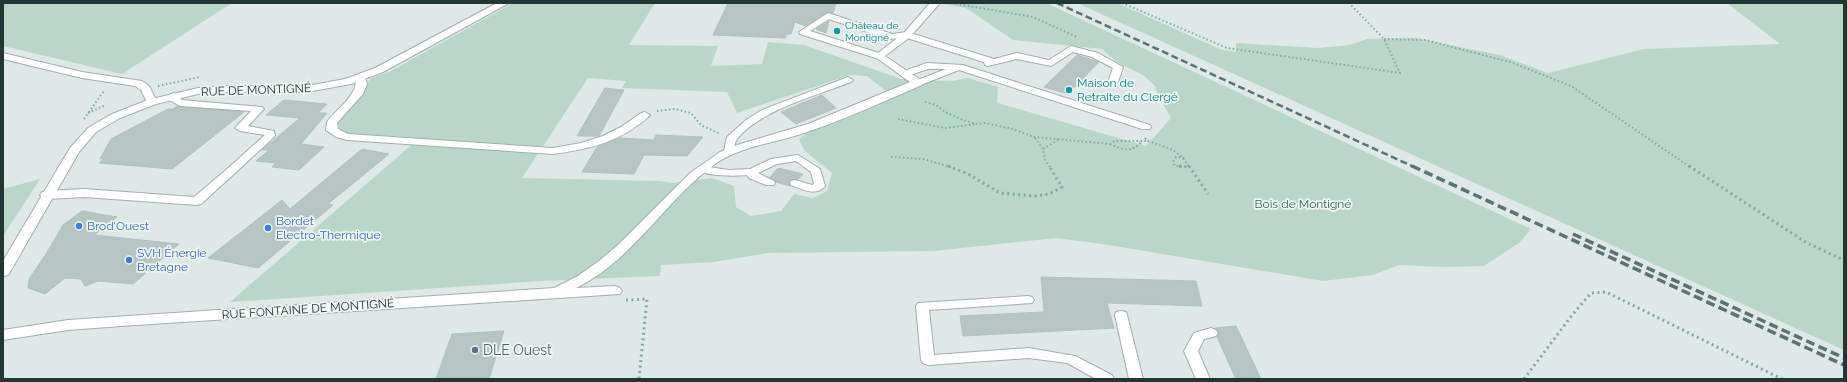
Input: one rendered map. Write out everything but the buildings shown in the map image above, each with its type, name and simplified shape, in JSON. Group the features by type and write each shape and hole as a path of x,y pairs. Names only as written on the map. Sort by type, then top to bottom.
{"street":[{"name":"RUE DE MONTIGNÉ","path":"4,269 46,195 74,150 92,130 116,116 152,102 173,96 210,89 314,88 360,78 384,68 504,3"},
{"path":"918,83 879,56 907,35 935,3"},
{"path":"3,56 82,75 138,83 143,85 152,102"},
{"path":"360,78 362,84 359,92 332,122 332,130 340,135 355,138 553,151 586,147 601,142 627,128 645,115"},
{"path":"553,293 584,280 605,265 703,168 730,145 797,132 918,83"},
{"path":"46,195 84,193 197,201 230,172"},
{"name":"RUE FONTAINE DE MONTIGNÉ","path":"3,335 68,325 120,321 553,293 615,291"}],"lane":[{"path":"879,56 803,32 828,16 891,37 907,35 995,62"},
{"path":"904,74 927,66 960,67 995,62 1017,56 1051,63 1072,49 1095,55 1118,67 1113,82"},
{"path":"918,83 960,67 1144,131"},
{"path":"730,145 750,122 765,112 848,80"},
{"path":"173,96 174,99 180,103 259,109 240,128 270,133 270,136 230,172"},
{"path":"703,168 728,172 752,172 775,161 798,158 816,171 820,186 812,189 795,183"},
{"path":"752,172 753,176 770,183"},
{"path":"1028,300 922,306 928,360 1029,353 1070,359 1107,379"},
{"path":"1121,315 1136,379"},
{"path":"1203,379 1191,351 1200,336 1211,333"}],"path":[{"path":"952,3 1033,17 1080,38"},
{"path":"1122,3 1227,48 1400,73 1384,39 1349,3"},
{"path":"1384,39 1426,40 1513,63 1571,86 1737,199 1807,243 1844,260"},
{"path":"146,90 172,82 203,77"},
{"path":"112,103 88,113 113,79"},
{"path":"924,102 936,106 944,112 976,124"},
{"path":"645,115 654,111 666,109 691,113 705,128 730,145"},
{"path":"898,119 921,126 941,129 985,123 1013,129 1034,137 1110,144 1122,150 1131,151 1139,146 1142,141"},
{"path":"1144,131 1148,141"},
{"path":"891,157 923,159 945,165 968,174 1000,193 1035,196 1049,194 1062,187 1045,160 1043,149 1034,137"},
{"path":"1043,149 1058,140"},
{"path":"1110,144 1115,141 1148,141 1176,151 1184,158 1188,168 1208,194"},
{"path":"1184,158 1176,157 1173,162 1176,166 1188,168"},
{"path":"615,291 616,300 647,299 639,379"},
{"path":"1524,379 1573,314 1591,293 1606,292 1633,304 1782,379"}],"green space":[{"path":"3,3 232,3 122,74 3,46"},
{"name":"Bois de Montigné","path":"513,3 655,3 629,45 718,46 711,66 762,64 768,42 804,45 901,79 952,81 967,78 998,87 997,102 1001,104 1146,146 1171,118 1157,93 1155,86 1143,75 1118,63 1102,49 1013,40 966,8 942,4 1046,3 1531,229 1519,243 1484,266 1445,267 1399,265 1373,275 1323,281 1109,245 1056,238 934,251 768,253 714,262 661,265 660,276 542,281 230,302 416,141 349,134 340,130 336,122 371,78 389,72","holes":["850,75 867,76 886,91 814,128 799,139 805,151 832,173 827,191 813,198 794,194 781,211 751,216 736,207 734,186 712,178 674,183 660,181 522,178 588,78 626,81 622,88 727,92 737,113"]},
{"path":"1077,3 1117,3 1222,50 1236,52 1236,43 1318,48 1350,45 1367,39 1415,38 1500,55 1548,73 1644,49 1780,44 1727,3 1844,3 1844,350"},
{"path":"40,179 3,236 3,189"}],"railway":[{"path":"1057,3 1414,167"},
{"path":"1412,166 1844,365"},
{"path":"1573,234 1844,358"}],"place":[{"name":"Château de Montigné","path":"837,31"},
{"name":"Maison de Retraite du Clergé","path":"1069,90"},
{"name":"Brod'Ouest","path":"79,226"},
{"name":"Bordet Electro-Thermique","path":"268,228"},
{"name":"SVH Énergie Bretagne","path":"129,260"},
{"name":"DLE Ouest","path":"475,350"}]}
